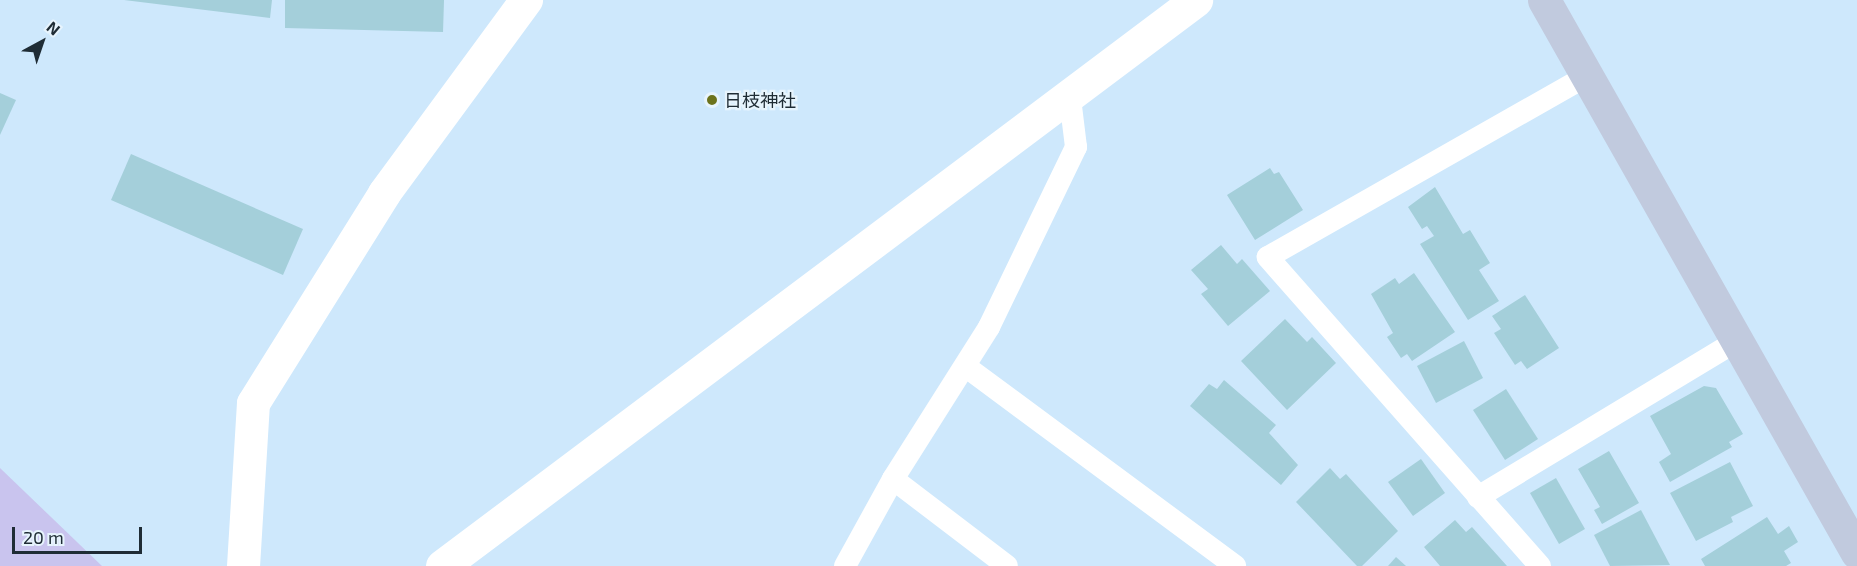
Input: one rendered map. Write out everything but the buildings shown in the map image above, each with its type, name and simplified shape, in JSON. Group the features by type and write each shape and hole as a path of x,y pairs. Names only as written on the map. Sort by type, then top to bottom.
{"street":[{"path":"243,566 253,403 384,193 526,0"},
{"path":"442,566 1070,98 1196,0"},
{"path":"1544,0 1737,341 1854,541"}],"lane":[{"path":"1540,566 1268,257 1587,76"},
{"path":"845,566 893,478 989,327 1076,147 1070,98"},
{"path":"1478,497 1737,341"},
{"path":"965,366 1235,566"},
{"path":"893,478 1007,566"}],"shaded area":[{"path":"0,468 102,566 0,566"}],"place":[{"name":"日枝神社","path":"712,100"}]}
